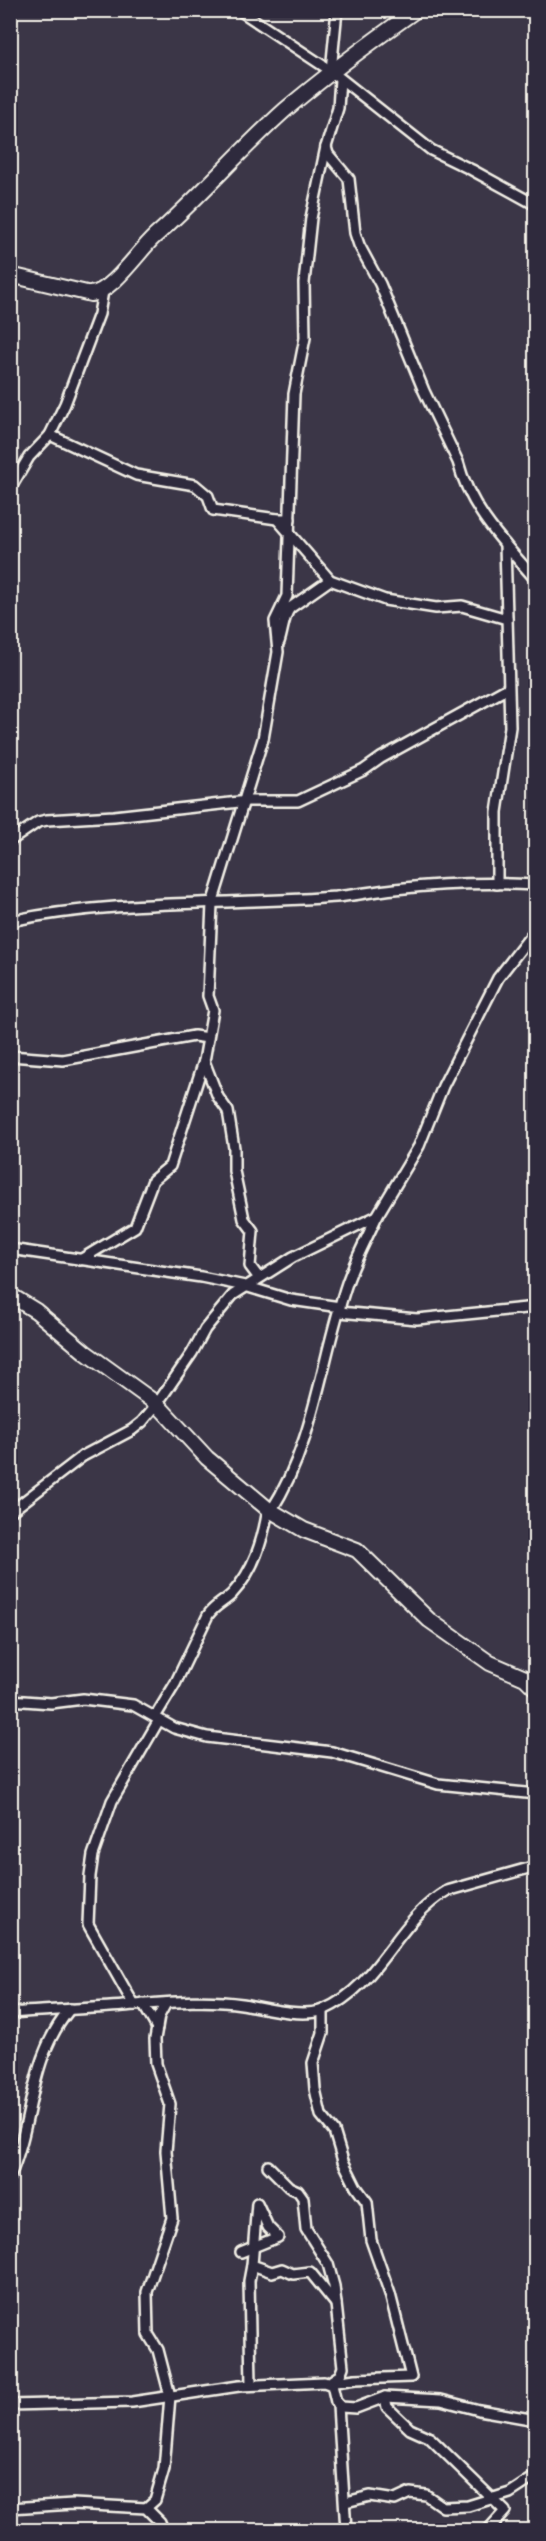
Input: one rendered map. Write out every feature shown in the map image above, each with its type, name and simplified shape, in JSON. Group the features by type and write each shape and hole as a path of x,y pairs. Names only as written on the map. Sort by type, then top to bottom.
{"street":[{"path":"239,10 336,75 431,150 536,205"},
{"path":"286,608 294,394 305,338 305,272 310,218 326,147 338,108 337,10"},
{"path":"10,489 29,458 50,435 66,404 99,314 103,291 140,250 178,216 231,161 416,10"},
{"path":"326,147 328,154 350,180 355,233 380,284 419,381 458,462 463,483 472,501 536,580"},
{"path":"10,275 91,294 103,291"},
{"path":"50,435 136,475 195,485 208,496 213,510 290,519"},
{"path":"277,519 330,580 385,600 436,608 462,606 507,619"},
{"path":"497,884 497,812 510,734 505,544"},
{"path":"80,1260 135,1227 153,1180 170,1166 204,1061 213,1010 208,996 212,903 263,739 278,652 275,621 286,608 330,580"},
{"path":"10,841 38,822 47,820 114,816 242,801 291,801 305,798 364,770 381,758 508,688"},
{"path":"10,921 64,912 138,905 337,897 430,885 536,885"},
{"path":"157,2028 139,2005 88,1924 93,1855 112,1801 175,1684 208,1615 213,1607 233,1592 258,1553 270,1510 294,1470 313,1414 348,1281 377,1216 419,1146 443,1086 493,987 536,929"},
{"path":"10,1056 63,1060 194,1036 208,1038"},
{"path":"204,1061 218,1097 228,1111 234,1148 234,1171 244,1219 254,1231 250,1266 259,1278"},
{"path":"10,1512 83,1456 132,1430 157,1404 218,1311 245,1286 293,1257 377,1216"},
{"path":"10,1249 201,1277 340,1310 417,1318 536,1307"},
{"path":"10,1295 36,1311 85,1352 157,1404 207,1458 270,1510 304,1530 357,1550 429,1620 490,1663 525,1678 536,1689"},
{"path":"10,1700 51,1703 83,1699 138,1706 181,1731 207,1737 332,1752 438,1784 536,1794"},
{"path":"10,2013 165,2003 239,2004 298,2012 323,2010 365,1982 413,1920 439,1896 447,1891 536,1866"},
{"path":"146,2508 155,2500 164,2469 170,2396 158,2350 148,2334 146,2303 147,2292 172,2218 166,2151 170,2104 156,2064 157,2028 165,2003"},
{"path":"10,2176 19,2153 39,2061 55,2029 70,2009"},
{"path":"10,2404 132,2402 251,2385 329,2383 355,2379 411,2377 393,2304 371,2240 367,2202 356,2187 343,2161 334,2131 321,2115 315,2089 313,2063 323,2033 323,2010"},
{"path":"268,2166 303,2198 306,2229 328,2264 334,2286 343,2367 340,2375 329,2383"},
{"path":"241,2252 253,2247 249,2281 251,2385"},
{"path":"252,2265 272,2272 282,2269 293,2274 309,2272 336,2304"},
{"path":"329,2383 335,2393 338,2406 346,2502 346,2530"},
{"path":"338,2406 356,2408 385,2397 456,2402 479,2410 536,2420"},
{"path":"385,2397 387,2407 410,2429 430,2438 505,2511 488,2530"},
{"path":"346,2502 370,2496 395,2500 410,2493 426,2495 443,2507 468,2506 510,2493 536,2475"},
{"path":"10,2508 73,2504 146,2508 160,2522 163,2530"}]}
